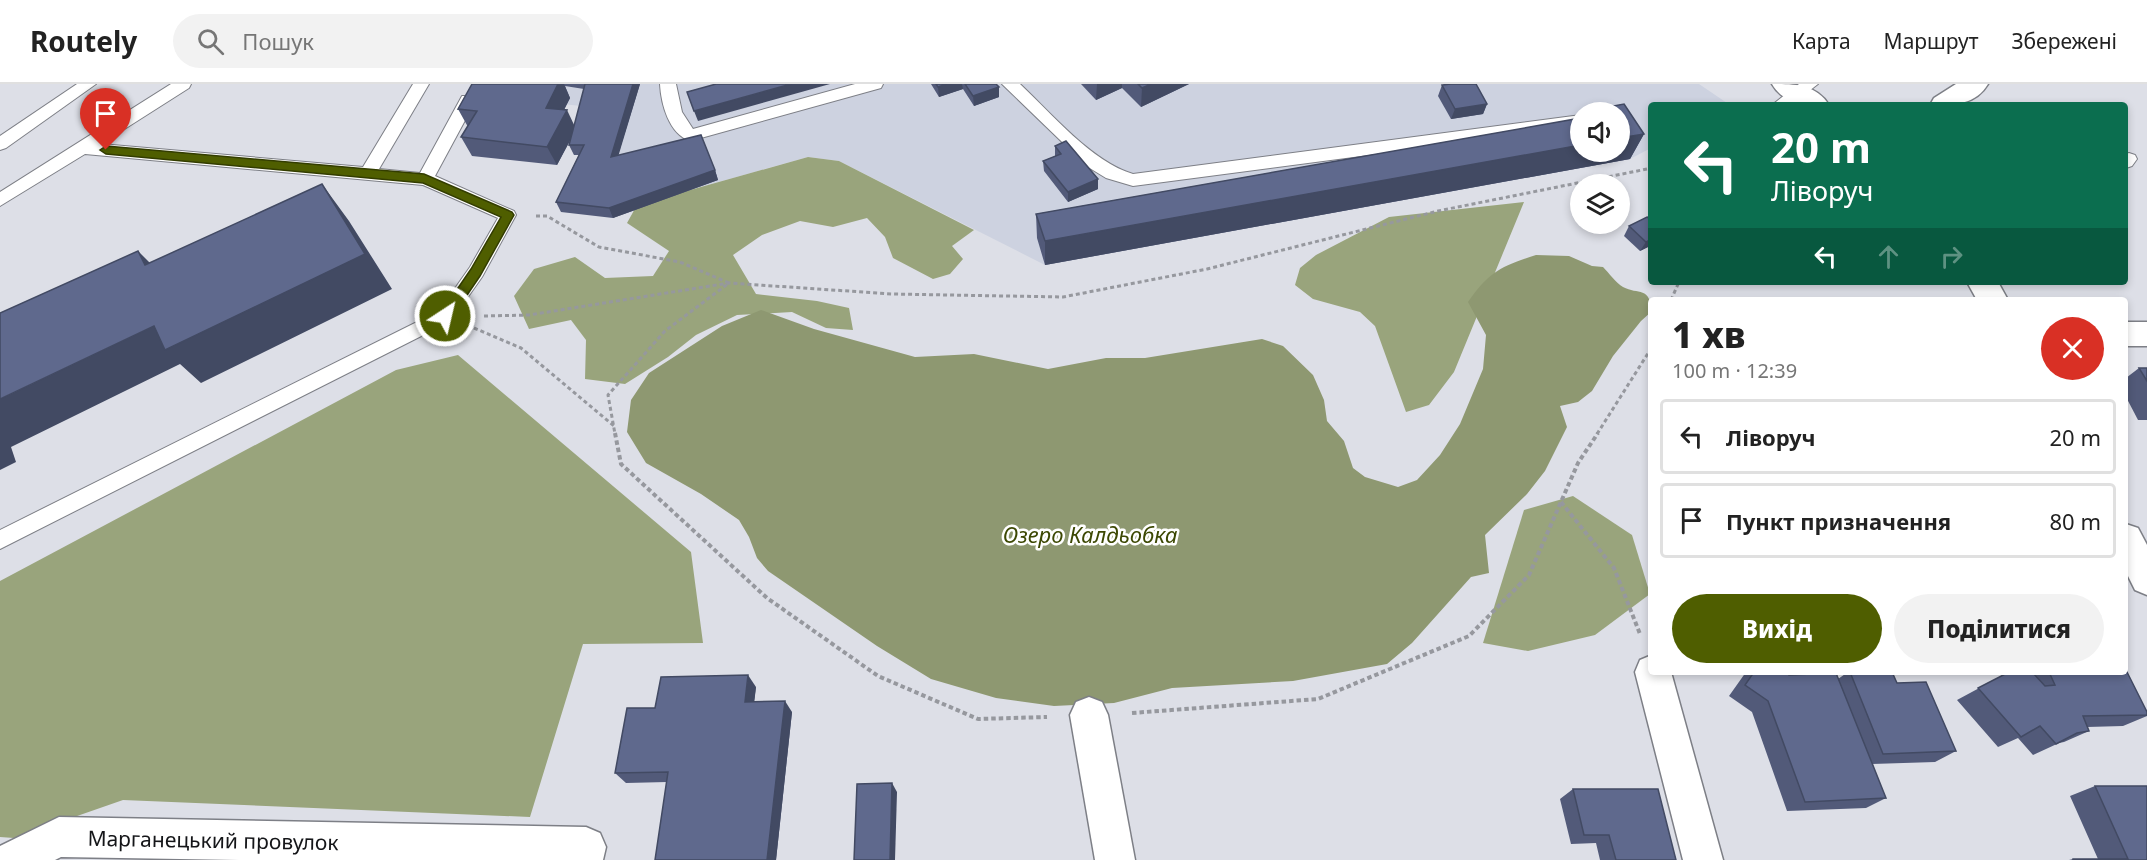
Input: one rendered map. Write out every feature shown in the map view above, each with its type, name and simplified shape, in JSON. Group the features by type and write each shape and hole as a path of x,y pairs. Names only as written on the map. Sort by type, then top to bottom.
{"street":[{"path":"1948,102 1975,84"},
{"path":"2128,334 2147,334"},
{"path":"2128,543 2147,579"},
{"path":"1654,675 1703,860"},
{"path":"1089,716 1115,860"},
{"name":"Марганецький провулок","path":"13,860 59,837 586,847 584,860"}],"lane":[{"path":"0,144 88,84"},
{"path":"0,200 183,84"},
{"path":"367,175 421,84"},
{"path":"668,84 679,124 683,131 690,135 875,84"},
{"path":"1010,84 1094,163 1112,174 1133,180 1570,122"},
{"path":"424,179 468,100"},
{"path":"0,540 445,316 476,272 508,215 424,179 82,148"}],"path":[{"path":"445,316 530,315 729,283 892,294 1063,297 1207,269 1438,211 1648,169"},
{"path":"508,215 547,216 599,248 680,262 729,283"},
{"path":"729,283 664,331 608,395 621,464 767,598 878,676 978,719 1089,716 1318,699 1469,636 1529,576 1578,463 1648,356"},
{"path":"445,316 521,348 614,426"},
{"path":"1561,502 1614,568 1648,657"}],"shaded area":[{"path":"475,84 1699,84 1726,102 1648,102 1648,150 1630,159 1630,102 1570,102 1570,162 1613,162 1045,265 839,161 808,157 597,216 583,190 601,108 473,95"},
{"path":"808,157 839,161 974,230 952,246 963,259 950,274 933,279 893,258 885,237 867,218 833,227 800,221 762,235 733,255 756,294 817,301 849,308 853,330 826,328 792,312 737,315 696,335 668,357 625,384 585,379 586,340 571,320 529,329 514,296 534,269 575,257 605,278 653,276 669,251 627,223 637,205"},
{"path":"1524,202 1454,372 1429,405 1406,412 1375,326 1360,312 1313,299 1295,285 1300,268 1316,255 1389,217"},
{"path":"458,355 691,552 703,643 583,644 530,817 123,800 14,838 0,837 0,581 396,370"},
{"path":"1573,496 1632,535 1648,587 1648,595 1595,635 1528,651 1483,643 1524,510"}],"water":[{"name":"Озеро Калдьобка","path":"1536,255 1569,256 1592,266 1603,267 1623,287 1643,293 1648,297 1648,315 1613,356 1592,391 1578,402 1560,406 1567,427 1545,471 1527,494 1485,535 1489,573 1471,577 1412,643 1387,664 1293,681 1172,688 1114,703 1054,706 996,698 931,679 877,646 768,571 757,558 739,520 701,494 646,463 627,432 631,400 649,373 722,326 761,310 814,329 915,357 974,354 1048,369 1106,358 1145,358 1262,339 1283,346 1313,375 1324,400 1327,421 1344,441 1353,468 1365,477 1398,487 1417,480 1440,455 1460,424 1483,369 1486,335 1468,302 1497,271"}],"building":[{"path":"472,84 558,84 546,108 567,110 547,147 461,137 477,111 458,109"},
{"path":"585,84 633,84 611,157 701,135 715,170 609,208 556,202 584,145 569,145"},
{"path":"716,84 791,84 694,111 687,92"},
{"path":"965,84 996,84 999,87 973,96"},
{"path":"1138,84 1151,84 1142,88"},
{"path":"1476,84 1487,104 1455,109 1442,85"},
{"path":"1630,113 1644,134 1630,136"},
{"path":"1570,120 1570,147 1045,241 1036,214"},
{"path":"1066,141 1098,179 1068,192 1043,161 1061,154 1055,146"},
{"path":"322,184 365,254 165,350 154,326 0,399 0,313 138,251 145,265"},
{"path":"1647,217 1648,241 1646,242 1630,226"},
{"path":"2139,368 2147,368 2147,381"},
{"path":"2128,674 2147,715 2083,716 2089,731 2077,733 2056,744 2040,726 2021,737 1978,688 2003,675 2035,675 2045,686 2055,685 2050,675"},
{"path":"748,675 745,702 785,701 767,860 655,860 668,772 615,773 627,708 655,708 661,677"},
{"path":"1752,675 1837,675 1886,798 1805,802 1768,701 1745,685"},
{"path":"1851,675 1893,675 1897,683 1926,682 1956,751 1883,754"},
{"path":"892,783 890,860 854,860 857,784"},
{"path":"2095,786 2147,786 2147,860 2073,860 2128,859"},
{"path":"1573,789 1658,789 1676,860 1616,860 1609,835 1584,835"}],"route":[{"path":"106,150 424,179 508,215 476,272 445,316"}]}
